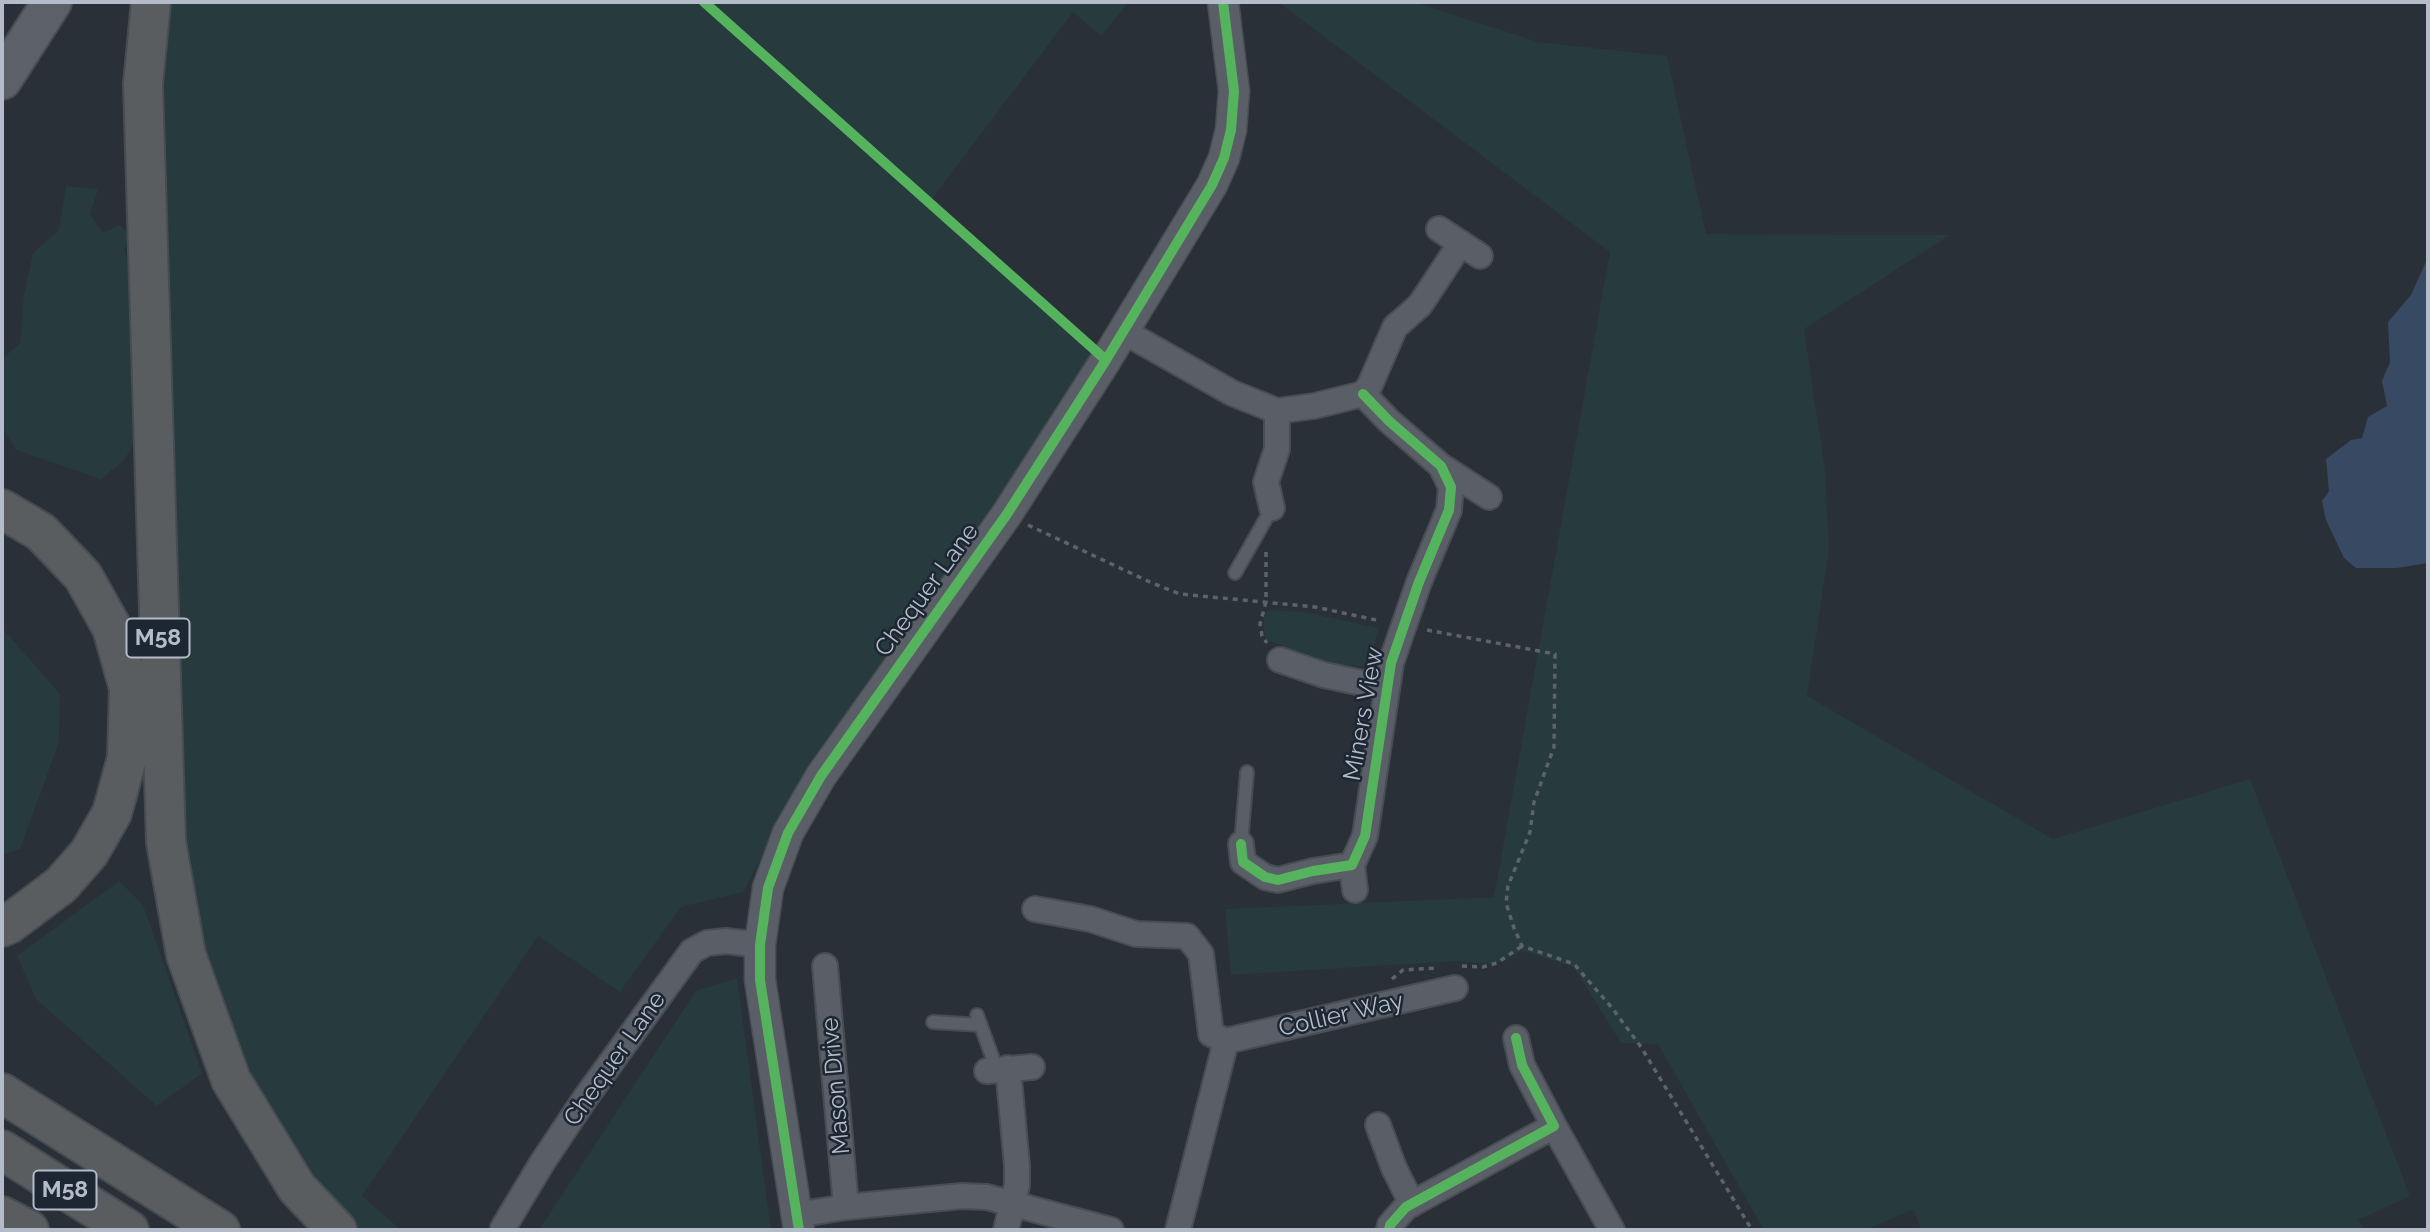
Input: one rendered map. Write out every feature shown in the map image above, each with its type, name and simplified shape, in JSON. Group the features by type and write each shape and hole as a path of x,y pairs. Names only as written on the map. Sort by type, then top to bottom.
{"highway":[{"name":"M58","path":"151,2 143,84 166,842 186,955 231,1080 297,1188 337,1230"},
{"path":"2,509 41,532 83,576 112,628 129,688 127,758 112,813 89,853 61,885 2,927"},
{"name":"M58","path":"2,1069 40,1095 152,1187"},
{"name":"M58","path":"2,1093 220,1230"},
{"name":"M58","path":"2,1150 129,1230"},
{"path":"2,1216 29,1230"}],"main road":[{"path":"2,80 52,2"}],"street":[{"name":"Chequer Lane","path":"798,1223 760,981 760,945 768,888 788,833 821,776 1007,514 1212,185 1224,159 1231,130 1234,91 1223,2"},
{"path":"1123,331 1232,393 1276,411 1314,406 1363,394 1370,385 1395,327 1420,305 1470,250 1439,229"},
{"path":"1363,394 1389,421 1441,466 1489,497"},
{"path":"1270,511 1266,482 1277,449 1276,411"},
{"name":"Miners View","path":"1352,865 1365,836 1391,663 1403,625 1449,510 1451,487 1441,466"},
{"name":"Miners View","path":"1280,660 1324,675 1386,688"},
{"path":"1241,844 1240,855 1243,862 1265,877 1278,880 1352,865 1355,890"},
{"path":"1035,909 1090,919 1136,934 1187,936 1201,954 1211,1034 1226,1041 1178,1230"},
{"name":"Chequer Lane","path":"503,1228 586,1097 692,951 707,943 726,940 760,945"},
{"name":"Mason Drive","path":"825,966 846,1206"},
{"name":"Collier Way","path":"1226,1041 1455,988"},
{"path":"1516,1038 1522,1065 1612,1230"},
{"path":"1006,1069 1017,1166 1017,1185 1006,1230"},
{"path":"1378,1125 1394,1168 1412,1204"},
{"path":"1389,1230 1390,1225 1412,1204 1554,1126"},
{"path":"798,1223 846,1206 962,1196 987,1197 1111,1230"},
{"path":"2,1224 11,1230"}],"lane":[{"path":"1234,573 1270,511"},
{"path":"1241,844 1247,772"},
{"path":"933,1022 979,1020 1006,1069"}],"path":[{"path":"1270,511 1266,602 1259,624 1262,636 1280,660"},
{"path":"1007,514 1180,594 1315,607 1555,653 1554,747 1534,802 1530,832 1508,886 1506,903 1514,928 1522,946 1574,964 1613,1009 1641,1047 1752,1230"}],"green space":[{"path":"170,2 1129,2 1101,36 1073,12 929,203 1094,351 995,508 803,781 743,892 681,907 620,992 538,936 362,1196 401,1230 359,1230 328,1199 261,1096 226,1020 196,919 184,836 161,167 164,30"},
{"path":"1278,2 1414,2 1538,42 1667,56 1706,234 1950,235 1804,329 1825,470 1829,549 1807,696 2053,839 2250,779 2410,1196 2358,1220 2364,1230 1921,1230 1914,1209 1865,1230 1764,1230 1658,1044 1621,1043 1574,967 1522,951 1494,964 1457,961 1231,975 1225,909 1494,897 1610,252"},
{"path":"66,186 98,189 90,214 103,233 120,225 132,238 124,250 132,269 140,434 124,460 101,479 16,450 2,426 2,359 20,343 24,295 33,253 59,230"},
{"path":"1269,610 1304,612 1379,628 1368,664 1344,665 1340,670 1269,641 1265,638 1263,625 1264,614"},
{"path":"2,628 60,694 59,742 20,849 2,855"},
{"path":"119,881 143,905 202,1073 157,1106 36,999 17,956"},
{"path":"737,978 771,1230 539,1230 696,991"}],"water":[{"path":"2428,257 2428,563 2397,568 2356,568 2344,558 2326,520 2322,501 2329,491 2326,459 2351,440 2362,438 2368,417 2387,406 2382,381 2390,362 2388,322 2411,295"}],"cycle path":[{"path":"704,2 1106,360"},
{"path":"799,1230 760,980 760,945 768,888 788,833 821,776 1007,514 1106,360 1212,185 1224,158 1231,130 1234,91 1223,2"},
{"path":"1241,844 1243,862 1265,877 1278,880 1352,865 1365,836 1391,663 1419,582 1449,510 1451,487 1441,466 1389,421 1363,394"},
{"path":"1389,1230 1390,1225 1406,1207 1554,1126 1522,1065 1516,1038"}]}
